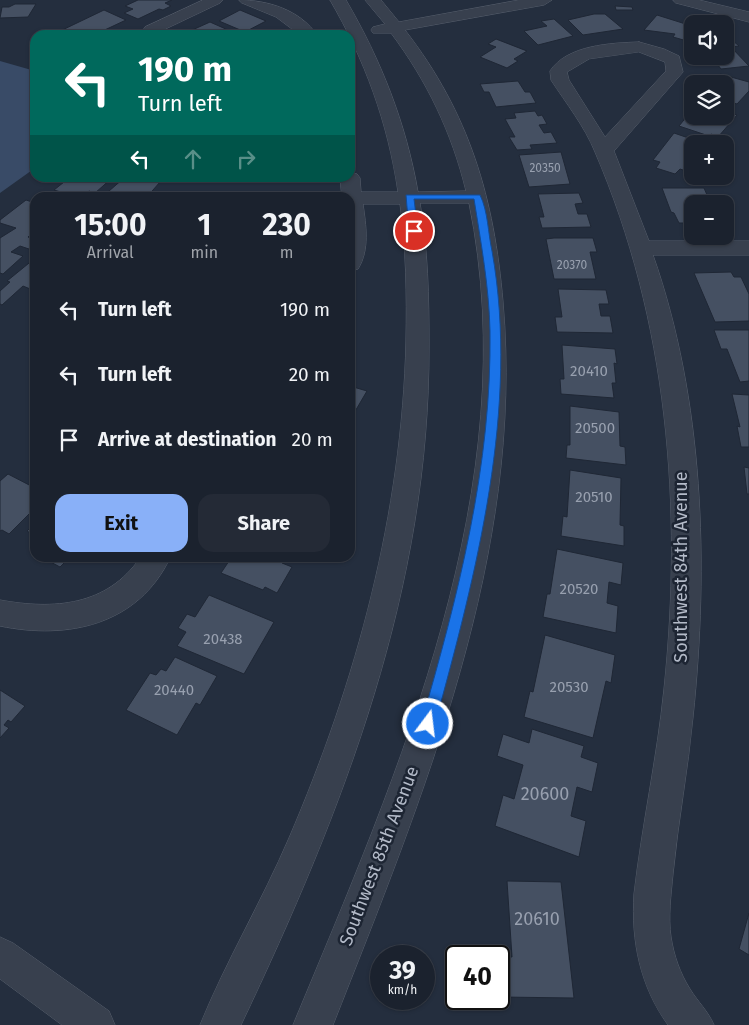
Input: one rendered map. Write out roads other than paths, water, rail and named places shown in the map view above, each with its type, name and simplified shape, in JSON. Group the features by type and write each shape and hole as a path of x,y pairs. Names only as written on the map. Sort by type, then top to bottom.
{"street":[{"path":"151,30 216,0"},
{"path":"247,0 283,14 304,30"},
{"path":"220,1025 278,907 321,806 363,689 391,586 407,505 418,393 417,270 409,197 402,158 387,104 372,63 355,28 338,0"},
{"name":"Southwest 85th Avenue","path":"313,1025 386,842 428,724 457,618 477,532 489,454 495,359 492,279 478,197 467,161 444,103 426,72 373,0"},
{"path":"391,22 480,0"},
{"path":"355,28 544,0"},
{"path":"681,0 737,4 749,17"},
{"name":"Southwest 84th Avenue","path":"604,150 675,72 673,60 651,50 631,47 571,59 560,67 558,71 560,80 604,150 641,248 664,333 680,448 685,508 680,687 650,923 656,957 670,990 694,1025"},
{"path":"355,198 478,197"},
{"path":"355,236 355,250"},
{"path":"641,248 749,248"},
{"path":"0,614 33,620 56,620 90,613 112,602 136,584 153,562"},
{"path":"0,956 95,1025"}],"water":[{"path":"0,61 30,70 30,172 0,193"}]}
